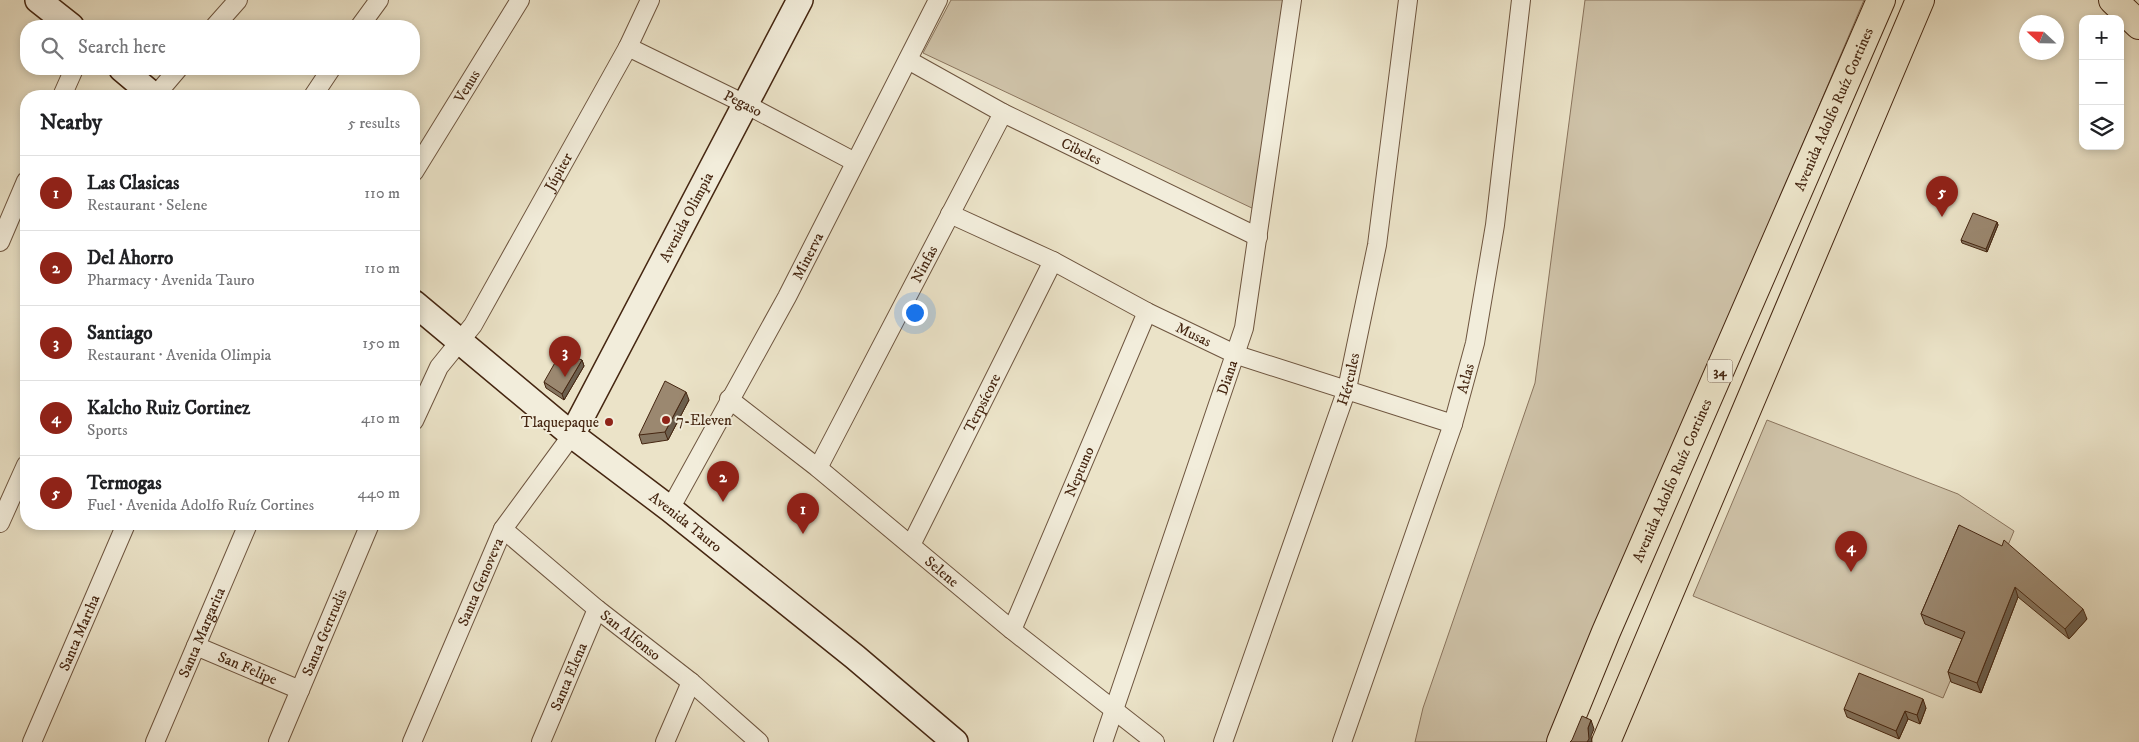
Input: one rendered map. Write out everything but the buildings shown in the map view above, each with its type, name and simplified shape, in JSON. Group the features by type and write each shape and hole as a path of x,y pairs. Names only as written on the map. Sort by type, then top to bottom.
{"main road":[{"name":"Avenida Adolfo Ruíz Cortines","path":"1561,742 1610,623 1881,0"},
{"path":"1606,742 1920,0"},
{"path":"2113,0 2139,24"}],"street":[{"path":"220,20 238,0"},
{"path":"364,20 378,0"},
{"name":"Venus","path":"420,162 520,0"},
{"name":"Júpiter","path":"459,339 473,325 628,47 650,0"},
{"name":"Avenida Olimpia","path":"572,434 747,105 800,0"},
{"name":"Minerva","path":"670,509 787,297 938,0"},
{"name":"Diana","path":"1103,742 1237,355 1244,328 1292,0"},
{"name":"Hércules","path":"1223,742 1347,389 1377,245 1408,0"},
{"name":"Atlas","path":"1342,742 1453,424 1474,344 1483,303 1495,225 1521,0"},
{"path":"49,3 65,20"},
{"name":"Pegaso","path":"628,47 747,105 855,162"},
{"name":"Cibeles","path":"908,60 1003,113 1258,237"},
{"path":"65,90 71,75"},
{"path":"129,75 147,90"},
{"path":"159,90 173,75"},
{"path":"317,90 327,75"},
{"name":"Ninfas","path":"818,468 1003,113"},
{"path":"0,242 20,194"},
{"name":"Musas","path":"950,214 1053,261 1147,312 1237,355 1453,424"},
{"name":"Terpsícore","path":"911,545 1053,261"},
{"name":"Avenida Tauro","path":"420,308 572,434 670,509 915,706 954,742"},
{"name":"Neptuno","path":"1012,630 1147,312"},
{"path":"420,408 439,367 459,339"},
{"name":"Selene","path":"729,399 818,468 1012,630 1155,742"},
{"name":"Santa Genoveva","path":"412,742 503,529 572,434"},
{"path":"0,523 20,478"},
{"name":"San Alfonso","path":"503,529 597,610 691,682 759,742"},
{"name":"Santa Martha","path":"32,742 123,530"},
{"name":"Santa Margarita","path":"155,742 245,530"},
{"name":"Santa Gertrudis","path":"278,742 367,530"},
{"name":"Santa Elena","path":"541,742 597,610"},
{"name":"San Felipe","path":"196,646 300,690"},
{"path":"665,742 691,682"}],"shaded area":[{"path":"951,0 1283,0 1254,209 923,53"},
{"path":"1585,0 1864,0 1549,742 1415,742 1423,708 1535,383"},
{"path":"1767,420 1958,494 2014,531 1943,698 1693,596"}],"place":[{"name":"Termogas","path":"1942,217"},
{"name":"Santiago","path":"565,377"},
{"name":"7-Eleven","path":"666,420"},
{"name":"Tlaquepaque","path":"609,422"},
{"name":"Del Ahorro","path":"723,502"},
{"name":"Las Clasicas","path":"803,534"},
{"name":"Kalcho Ruiz Cortinez","path":"1851,572"}]}
